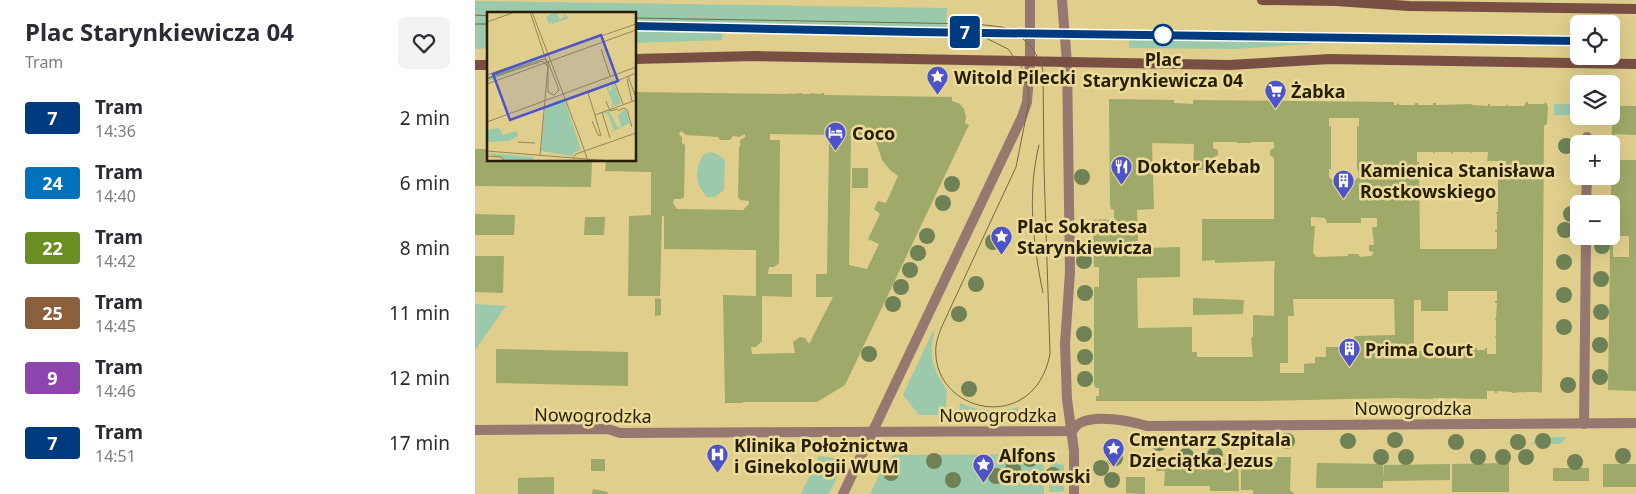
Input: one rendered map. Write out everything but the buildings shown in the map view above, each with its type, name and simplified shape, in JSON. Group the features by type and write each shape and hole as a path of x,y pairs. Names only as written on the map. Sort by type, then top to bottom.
{"main road":[{"path":"1262,0 1409,6 1636,9"},
{"path":"636,59 715,56 1229,65 1330,59 1636,64"}],"street":[{"path":"843,494 1023,117 1027,102 1030,62 1030,0"},
{"path":"1062,0 1067,63 1071,272 1065,344 1067,399 1074,451 1074,494"},
{"path":"1584,424 1586,245"},
{"name":"Nowogrodzka","path":"475,430 608,429 620,433 1072,431 1080,423 1094,419 1129,421 1147,426 1636,424"}],"green space":[{"path":"475,1 947,8 946,28 723,24 722,40 636,43 636,12 487,12 487,48 475,49"},
{"path":"1129,38 1311,41 1311,44 1236,49 1129,48"},
{"path":"1554,104 1570,104 1570,115 1554,115"},
{"path":"710,152 717,154 725,160 724,190 715,197 707,197 700,187 697,177 698,166 703,155"},
{"path":"475,304 506,306 475,350"},
{"path":"933,331 932,359 937,374 947,391 945,415 919,415 903,395"},
{"path":"960,403 989,411 1018,407 1018,414 959,415"},
{"path":"1537,437 1566,437 1561,444 1532,444"},
{"path":"1038,454 1044,457 1044,494 870,494 882,469 893,455"},
{"path":"819,456 841,459 838,475 829,494 801,494"},
{"path":"1057,461 1057,464 1064,465 1064,490 1062,492 1049,492 1051,464"}],"tram line":[{"path":"475,15 487,16"},
{"path":"636,18 976,24 1002,27 1015,32 1031,46 1041,63 1043,71 1050,354 1040,380 1025,397 1005,406 985,406 965,400 949,387 939,369 936,346 943,324 1016,167 1029,102 1028,88 1022,68 1008,49 982,36 953,32 636,26"},
{"path":"475,24 487,24"},
{"name":"7","path":"636,26 915,32 1570,41"},
{"path":"1039,145 1035,163 1032,200 1036,256 1043,293"}],"place":[{"name":"Plac Starynkiewicza 04","path":"1163,35"},
{"name":"Witold Pilecki","path":"938,96"},
{"name":"Żabka","path":"1275,110"},
{"name":"Coco","path":"836,152"},
{"name":"Doktor Kebab","path":"1121,185"},
{"name":"Kamienica Stanisława Rostkowskiego","path":"1344,199"},
{"name":"Plac Sokratesa Starynkiewicza","path":"1001,255"},
{"name":"Prima Court","path":"1349,368"},
{"name":"Cmentarz Szpitala Dzieciątka Jezus","path":"1113,468"},
{"name":"Klinika Położnictwa i Ginekologii WUM","path":"718,474"},
{"name":"Alfons Grotowski","path":"983,484"}]}
